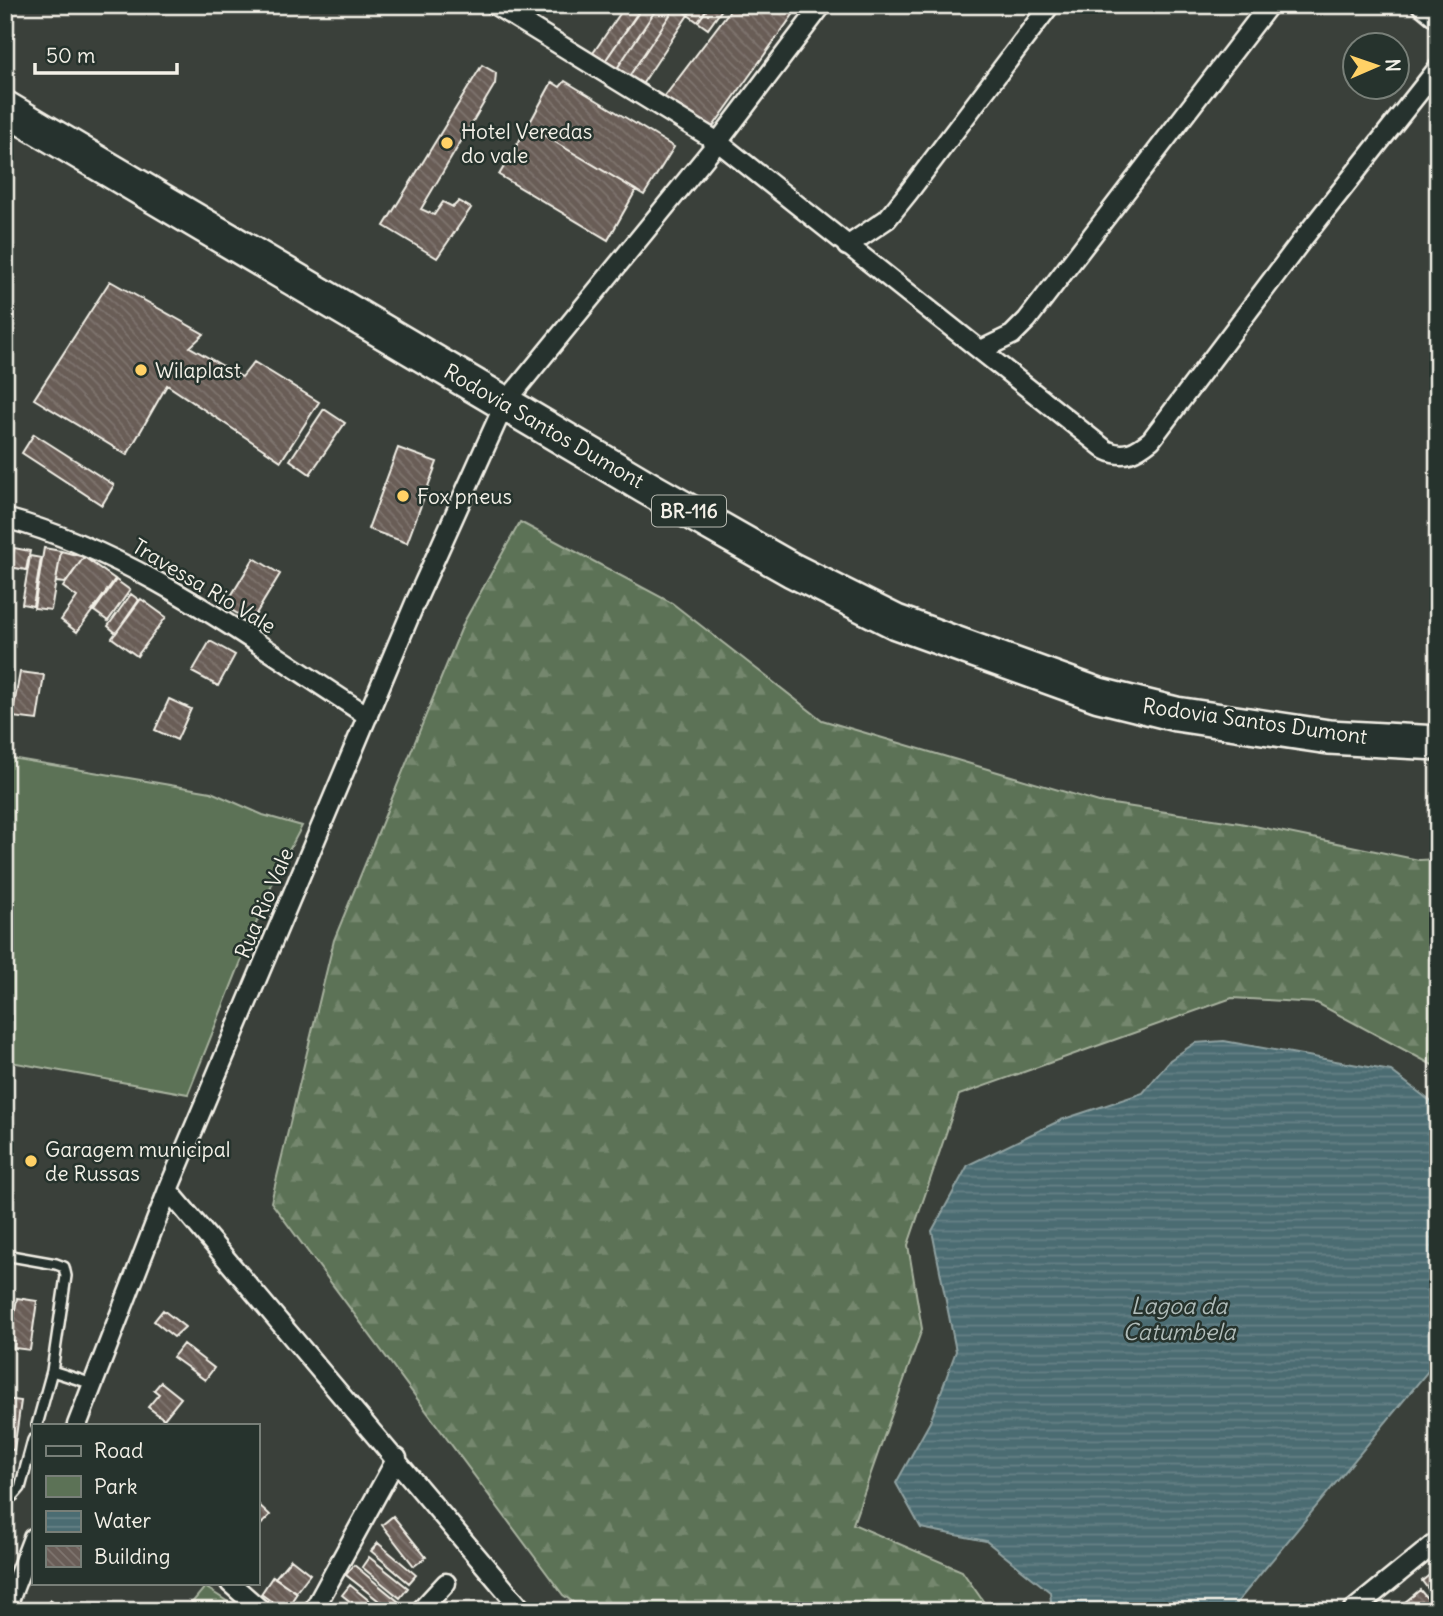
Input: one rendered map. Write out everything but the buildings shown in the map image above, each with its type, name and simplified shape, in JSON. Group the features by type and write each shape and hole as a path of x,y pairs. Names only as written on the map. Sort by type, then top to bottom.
{"highway":[{"name":"Rodovia Santos Dumont","path":"5,108 803,575 896,622 1099,695 1177,714 1329,737 1438,743"}],"street":[{"path":"495,5 718,142 1105,450 1117,456 1139,450 1151,440 1301,240 1438,68"},
{"name":"Rua Rio Vale","path":"77,1424 168,1190 368,716 505,403 718,142 822,5"},
{"path":"847,246 870,233 901,202 1050,5"},
{"path":"981,350 1012,335 1027,320 1269,5"},
{"path":"1421,5 1438,19"},
{"name":"Travessa Rio Vale","path":"5,518 46,529 103,553 158,581 368,716"},
{"path":"168,1190 397,1458 523,1611"},
{"path":"314,1610 397,1458"},
{"path":"5,1611 32,1541"},
{"path":"1352,1611 1438,1541"},
{"path":"420,1611 446,1583"},
{"path":"231,1584 262,1611"}],"lane":[{"path":"5,1255 64,1268 66,1276 52,1371 37,1424"},
{"path":"52,1371 93,1384"},
{"path":"5,1497 13,1496 20,1488 32,1444"}],"green space":[{"path":"520,522 672,603 822,720 1099,802 1240,823 1419,860 1438,859 1438,1068 1317,1003 1232,998 959,1095 908,1245 922,1329 853,1524 962,1571 990,1611 586,1611 563,1595 271,1202 334,940 464,622"},
{"path":"5,757 211,792 263,815 302,826 274,879 188,1094 5,1061"},
{"path":"205,1587 242,1611 185,1611"}],"water":[{"name":"Lagoa da Catumbela","path":"1224,1041 1391,1071 1438,1107 1438,1359 1230,1611 1052,1611 1050,1592 986,1541 921,1528 896,1483 930,1422 956,1351 932,1231 968,1165 1061,1120 1143,1093 1170,1060 1195,1043"}],"place":[{"name":"Hotel Veredas do vale","path":"447,143"},
{"name":"Wilaplast","path":"141,370"},
{"name":"Fox pneus","path":"403,496"},
{"name":"Garagem municipal de Russas","path":"31,1161"}]}
